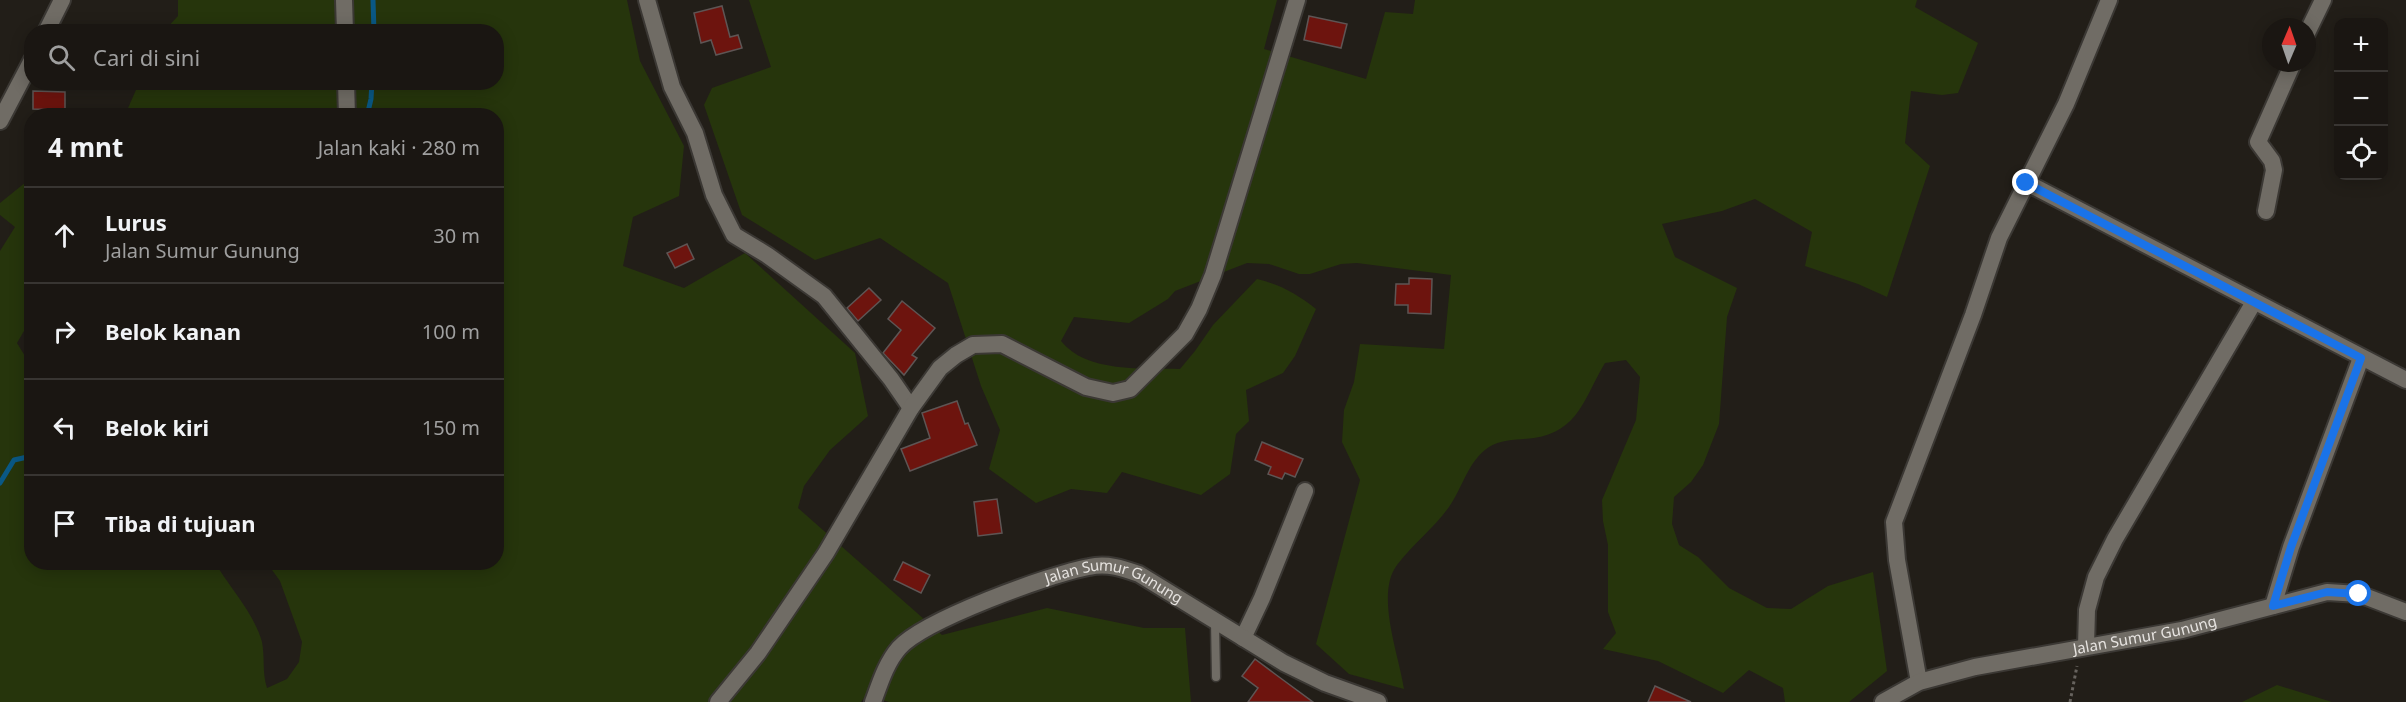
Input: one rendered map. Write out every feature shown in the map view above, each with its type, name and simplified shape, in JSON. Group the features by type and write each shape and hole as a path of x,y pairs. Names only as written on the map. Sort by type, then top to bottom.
{"street":[{"path":"50,24 62,0"},
{"path":"344,0 345,24"},
{"path":"646,0 672,87 694,133 714,195 734,235 767,255 824,296 891,379 910,408"},
{"path":"718,702 758,653 826,553 910,408 940,368 956,355 973,345 1002,344 1086,387 1100,392 1113,393 1130,389 1185,334 1199,309 1213,275 1298,0"},
{"path":"1919,682 1898,572 1894,522 1969,326 1999,238 2066,104 2109,0"},
{"path":"2314,18 2323,0"},
{"path":"2266,211 2274,170 2272,161 2258,142 2289,72"},
{"path":"0,121 24,75"},
{"path":"346,90 347,108"},
{"path":"2026,183 2406,380"},
{"path":"2079,647 2096,577 2115,539 2254,302"},
{"path":"2273,606 2291,547 2361,358"},
{"path":"1243,638 1262,598 1305,491"},
{"name":"Jalan Sumur Gunung","path":"873,702 884,672 899,648 931,625 1022,588 1090,566 1114,565 1138,574 1284,663 1325,683 1378,702"},
{"name":"Jalan Sumur Gunung","path":"1883,702 1919,682 1975,667 2182,630 2327,592 2359,594 2406,612"}],"lane":[{"path":"1215,622 1216,677"}],"path":[{"path":"2070,702 2078,667 2079,647"}],"green space":[{"path":"178,0 627,0 640,61 684,146 679,196 633,217 623,266 684,288 745,253 855,353 868,416 830,450 804,486 798,508 942,635 1047,608 1144,628 1185,628 1191,702 889,702 866,695 861,702 0,702 0,251 15,227 0,215 0,203 24,184 24,331 17,343 24,354 24,570 220,570 259,632 267,688 287,679 299,662 302,642 280,581 272,570 504,570 504,108 128,108 136,90 504,90 504,24 171,24 178,16"},
{"path":"749,0 1277,0 1264,49 1366,79 1385,12 1413,14 1415,0 1917,0 1915,7 1978,43 1958,93 1942,95 1911,91 1905,143 1930,166 1887,297 1858,284 1805,266 1812,232 1755,199 1722,211 1662,224 1675,257 1737,288 1727,317 1719,424 1703,465 1691,482 1674,497 1672,524 1679,545 1698,557 1729,588 1767,608 1791,609 1828,586 1873,572 1887,671 1849,702 1785,702 1783,688 1749,670 1723,693 1658,661 1603,649 1616,633 1608,612 1608,545 1602,500 1636,420 1640,377 1626,360 1605,363 1578,411 1561,428 1534,438 1499,442 1482,453 1471,467 1449,507 1397,565 1391,577 1388,608 1404,689 1349,674 1316,644 1360,480 1342,442 1344,410 1354,382 1360,344 1444,349 1451,275 1357,263 1341,264 1310,274 1299,274 1269,264 1247,263 1175,291 1168,299 1129,323 1074,317 1061,341 1085,359 1116,367 1180,369 1213,325 1257,279 1288,291 1316,309 1295,356 1283,373 1246,390 1249,421 1236,434 1230,474 1201,495 1122,472 1107,493 1071,489 1036,503 989,469 1000,430 981,386 948,283 880,238 815,260 742,215 704,105 712,88 771,67"},
{"path":"2277,685 2332,702 2242,702"}],"building":[{"path":"722,6 730,37 738,35 742,48 716,55 711,40 701,43 694,13"},
{"path":"1309,16 1347,24 1341,48 1304,40"},
{"path":"33,91 65,92 65,108 33,108"},
{"path":"687,244 694,259 675,268 667,253"},
{"path":"1409,278 1432,279 1431,314 1408,313 1408,305 1395,305 1396,284 1409,284"},
{"path":"869,288 881,300 858,321 847,308"},
{"path":"902,301 935,328 912,355 917,358 904,375 883,353 901,330 888,319"},
{"path":"957,401 965,424 968,423 977,445 910,471 901,449 930,438 922,413"},
{"path":"1262,442 1303,459 1295,477 1285,473 1282,479 1268,474 1271,467 1255,460"},
{"path":"997,499 1002,533 978,536 974,502"},
{"path":"903,562 930,575 921,593 894,580"},
{"path":"1255,659 1313,702 1248,702 1258,688 1242,676"},
{"path":"1655,686 1691,702 1648,702"}],"waterway":[{"path":"373,0 374,24"},
{"path":"369,108 372,90"},
{"path":"0,483 14,460 24,458"}],"route":[{"path":"2026,183 2361,358 2291,547 2273,606 2327,592 2359,594"}]}
